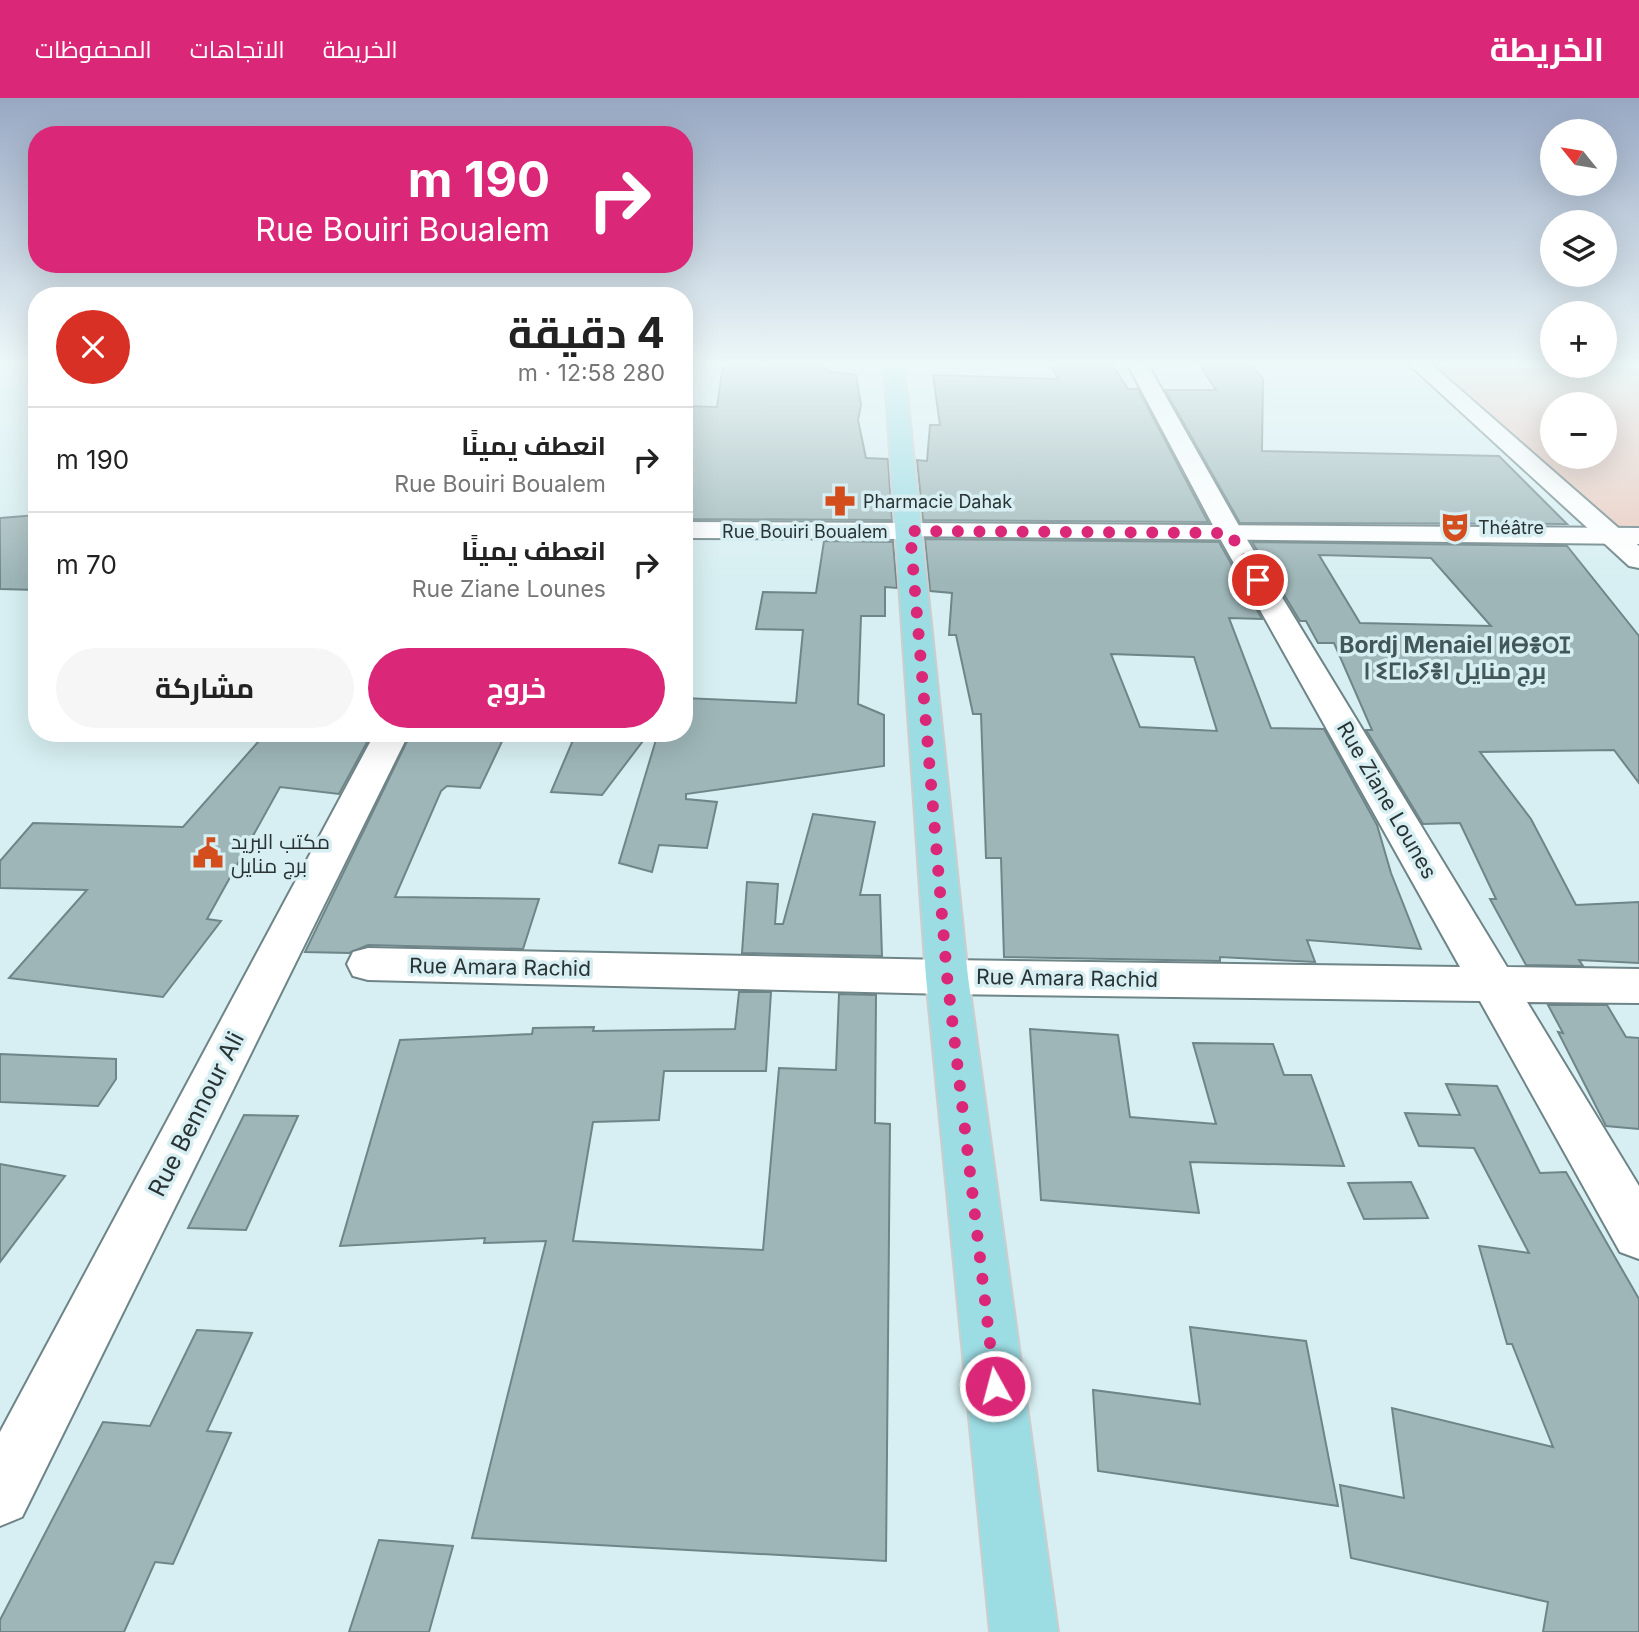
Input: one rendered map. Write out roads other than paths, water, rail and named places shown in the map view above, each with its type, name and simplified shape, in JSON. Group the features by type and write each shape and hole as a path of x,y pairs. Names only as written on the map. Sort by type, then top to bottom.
{"main road":[{"path":"901,437 947,976 1024,1632"}],"street":[{"name":"Rue Ziane Lounes","path":"1177,437 1230,533 1639,1234"},
{"path":"1501,437 1639,559"},
{"name":"Rue Bouiri Boualem","path":"693,530 1639,536"},
{"name":"Rue Bennour Ali","path":"0,1495 387,742"},
{"name":"Rue Amara Rachid","path":"368,964 1639,986"}],"place":[{"name":"Pharmacie Dahak","path":"840,501"},
{"name":"Théâtre","path":"1455,527"},
{"name":"مكتب البريد برج منايل","path":"208,853"}],"district":[{"name":"Bordj Menaiel ⵍⴱⴻⵔⵊ ⵏ ⵉⵎⵏⴰⵢⴻⵏ برج منايل","path":"1455,658"}]}
